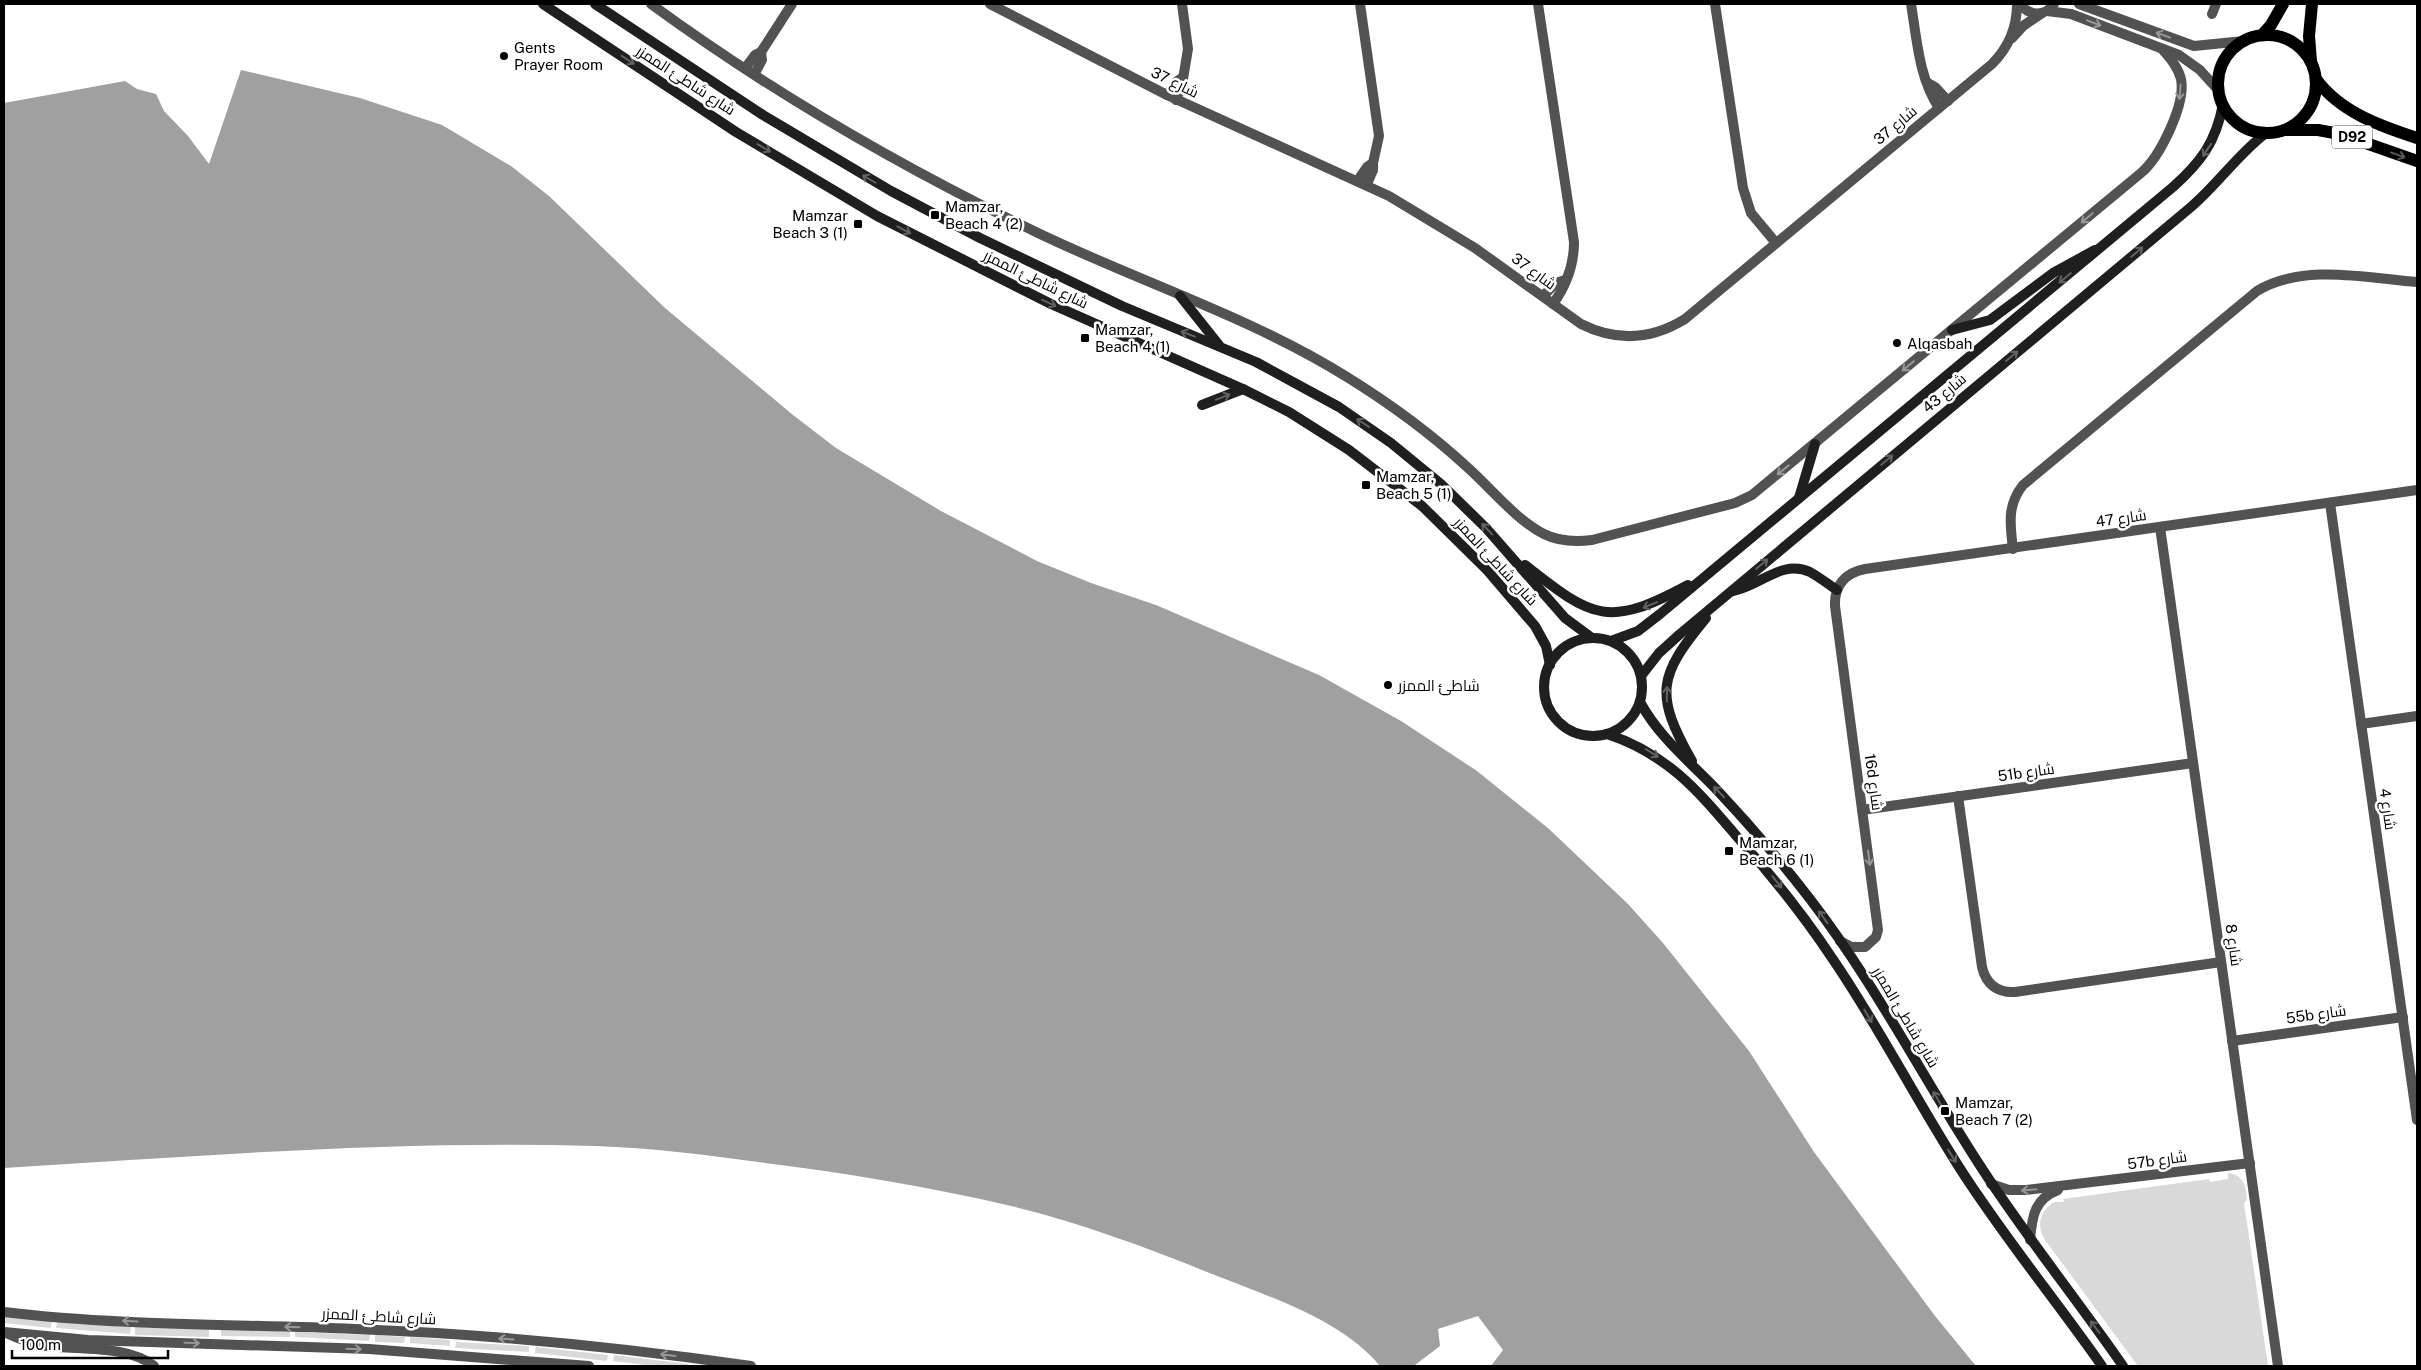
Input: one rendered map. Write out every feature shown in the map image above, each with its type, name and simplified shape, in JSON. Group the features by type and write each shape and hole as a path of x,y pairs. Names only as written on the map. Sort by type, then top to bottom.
{"main road":[{"name":"شارع شاطئ الممزر","path":"543,4 736,132 877,216 1051,304 1243,389 1289,412 1349,450 1428,511 1466,548 1518,604 1541,636 1550,665"},
{"name":"شارع شاطئ الممزر","path":"595,4 763,115 891,191 980,238 1106,298 1156,321 1219,345 1284,376 1366,425 1441,484 1508,552 1565,618 1592,638"},
{"path":"2262,35 2272,25 2283,4"},
{"path":"2311,62 2301,48 2286,38 2262,35 2244,41 2223,62 2218,82 2223,104 2237,122 2251,130 2266,132 2284,130 2302,118 2308,110 2316,90 2309,36 2312,4"},
{"name":"D92","path":"2316,79 2340,105 2382,125 2417,138"},
{"name":"شارع 43","path":"1611,641 1638,631 2103,247 2196,165 2214,140 2223,104"},
{"name":"D92","path":"2284,130 2318,130 2340,134 2417,162"},
{"name":"شارع 43","path":"1641,676 1669,643 1721,598 2191,207 2217,183 2247,148 2266,132"},
{"path":"1952,330 1990,320 2069,262 2103,247"},
{"path":"1180,296 1219,345"},
{"path":"1202,405 1243,389"},
{"path":"1799,499 1815,444"},
{"path":"1508,552 1570,600 1586,608 1603,612 1639,609 1709,574"},
{"path":"1730,591 1741,589 1778,571 1789,568 1811,573 1836,590"},
{"path":"1698,770 1671,720 1667,704 1667,684 1677,654 1721,598"},
{"path":"1592,638 1611,641 1630,655 1641,676 1640,702 1628,721 1607,734 1596,736 1579,734 1555,719 1547,704 1544,687 1550,665 1561,650 1570,644 1592,638"},
{"name":"شارع شاطئ الممزر","path":"1640,702 1661,735 1698,770 1780,861 1840,941 1883,1004 1945,1111 1991,1184 2123,1366"},
{"path":"1607,734 1647,750 1677,772 1719,815 1774,879 1833,959 1960,1168 1995,1221 2102,1366"}],"street":[{"path":"651,4 750,70 856,135 985,206 1103,263 1272,336 1353,381 1394,408 1444,446 1535,529 1559,540 1576,541 1592,540 1735,503 1752,495 2154,161 2162,146 2181,94 2178,71 2162,49"},
{"path":"750,70 762,60 762,52 792,4"},
{"name":"شارع 37","path":"990,4 1171,98 1363,182 1445,228 1581,324 1610,336 1626,338 1657,333 1685,319 1948,101 1998,58 2023,26 2048,9"},
{"path":"1171,98 1182,85 1188,49 1182,4"},
{"path":"1360,4 1379,128 1373,170 1363,182"},
{"path":"1538,4 1574,242 1573,260 1563,289 1553,304"},
{"path":"1715,4 1742,188 1751,213 1776,243"},
{"path":"1911,4 1922,69 1928,84 1928,92 1938,108"},
{"path":"2018,4 2030,12 2048,9 2070,14 2162,49 2190,62 2219,92"},
{"name":"شارع 37","path":"2008,43 2016,22 2018,4"},
{"path":"2079,4 2194,46 2244,41"},
{"path":"1928,84 1935,86 1948,101"},
{"path":"2014,548 2010,524 2011,507 2024,485 2257,291 2278,281 2310,275 2417,282"},
{"path":"1543,296 1556,283 1565,280"},
{"name":"شارع 47","path":"1836,590 1848,575 1856,570 2417,490"},
{"name":"شارع 4","path":"2330,503 2417,1120"},
{"name":"شارع 8","path":"2160,527 2278,1366"},
{"name":"16d شارع","path":"1836,590 1835,606 1878,930 1876,937 1865,947 1851,947 1840,941"},
{"path":"2361,724 2417,716"},
{"name":"51b شارع","path":"1862,810 2193,763"},
{"path":"1958,796 1982,967 1984,976 1997,989 2015,992 2221,962"},
{"name":"55b شارع","path":"2232,1041 2403,1017"},
{"name":"57b شارع","path":"1991,1184 2016,1191 2068,1187 2250,1162"},
{"name":"57b شارع","path":"2030,1240 2031,1220 2036,1207 2049,1194 2068,1187"},
{"name":"شارع شاطئ الممزر","path":"4,1312 134,1321 358,1329 538,1341 751,1366"},
{"path":"5,1332 25,1341 47,1346 137,1355 154,1366"},
{"path":"5,1332 88,1340 369,1349 589,1366"}],"shaded area":[{"path":"241,70 360,98 442,125 511,166 549,196 665,308 793,415 836,448 941,511 1037,561 1091,583 1156,605 1319,675 1401,721 1477,771 1549,829 1628,904 1663,943 1749,1051 1814,1152 1935,1316 1976,1366 1491,1366 1503,1350 1478,1316 1438,1329 1440,1346 1415,1365 1380,1366 1344,1334 1300,1310 1159,1253 1060,1219 981,1199 888,1181 680,1152 595,1146 447,1145 299,1150 4,1168 4,103 125,81 137,89 156,94 164,111 188,136 209,164"},
{"path":"2228,1173 2238,1176 2246,1190 2247,1200 2244,1203 2268,1366 2138,1366 2045,1240 2040,1224 2043,1214 2054,1202 2064,1202 2063,1199 2209,1179 2210,1182 2228,1179"},
{"path":"4,1316 52,1321 51,1328 4,1323"},
{"path":"57,1322 131,1327 130,1334 56,1328"},
{"path":"135,1327 209,1329 209,1337 135,1335"},
{"path":"221,1330 290,1331 290,1337 221,1336"},
{"path":"295,1332 370,1335 369,1341 295,1337"},
{"path":"375,1335 405,1337 404,1343 375,1342"},
{"path":"410,1337 450,1340 450,1346 410,1343"},
{"path":"456,1342 529,1346 529,1352 455,1348"},
{"path":"536,1347 608,1355 607,1361 535,1353"},
{"path":"614,1355 688,1364 688,1366 654,1366 613,1361"}],"place":[{"name":"Gents Prayer Room","path":"504,56"},
{"name":"Mamzar, Beach 4 (2)","path":"935,215"},
{"name":"Mamzar Beach 3 (1)","path":"858,224"},
{"name":"Mamzar, Beach 4 (1)","path":"1085,338"},
{"name":"Alqasbah","path":"1897,343"},
{"name":"Mamzar, Beach 5 (1)","path":"1366,485"},
{"name":"شاطئ الممزر","path":"1388,685"},
{"name":"Mamzar, Beach 6 (1)","path":"1729,851"},
{"name":"Mamzar, Beach 7 (2)","path":"1945,1111"}]}
